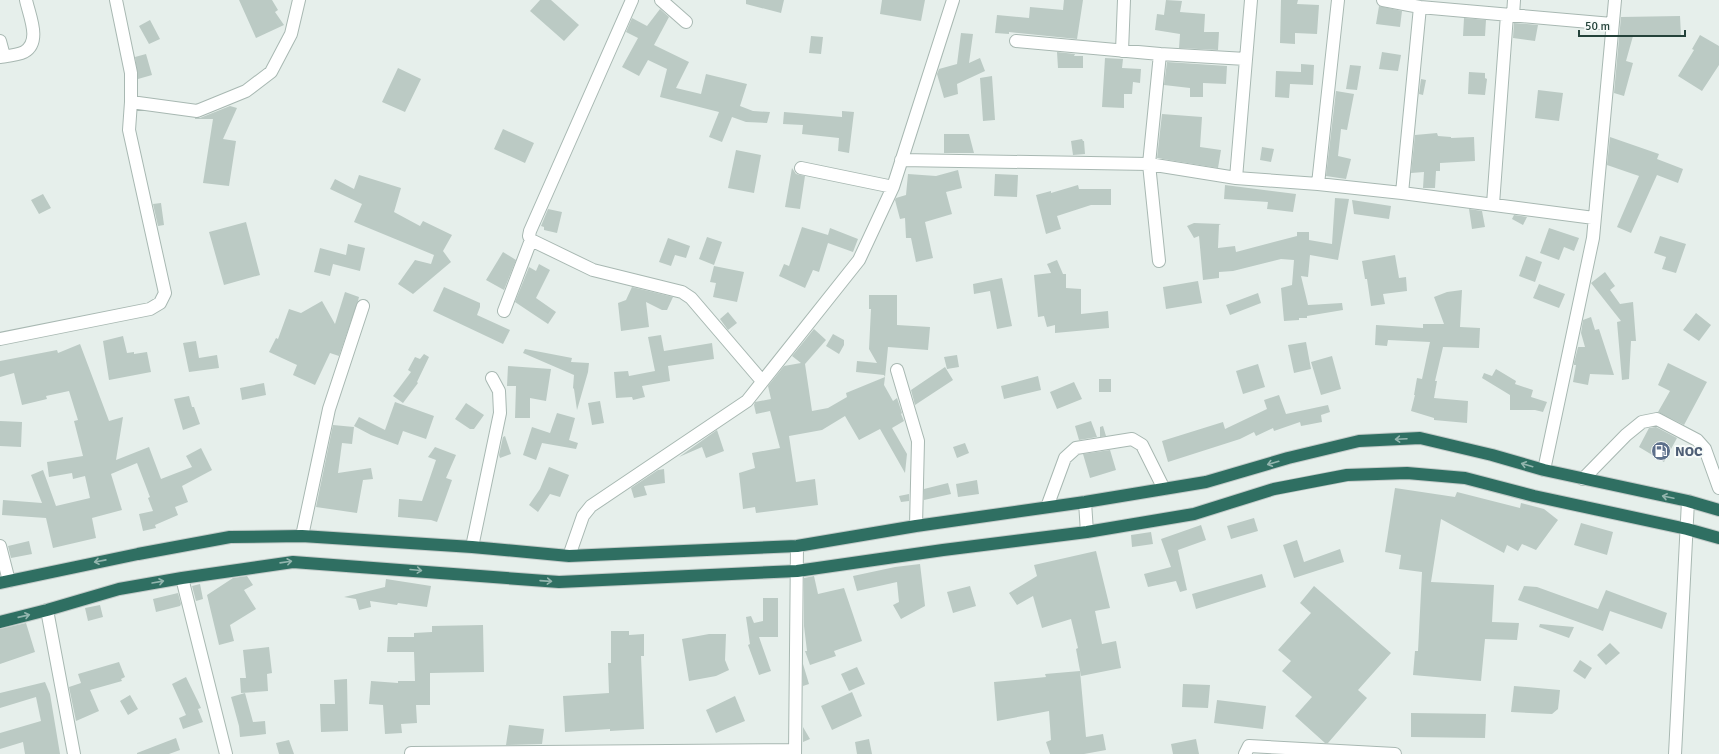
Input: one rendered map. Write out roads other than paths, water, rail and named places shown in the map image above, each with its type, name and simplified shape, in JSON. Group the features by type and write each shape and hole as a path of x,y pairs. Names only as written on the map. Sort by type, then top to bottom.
{"highway":[{"path":"5,582 138,554 230,537 302,536 472,547 569,556 797,546 916,526 1085,502 1206,482 1288,458 1359,441 1420,438 1492,455 1544,470 1688,501 1719,510"},
{"path":"0,622 119,589 182,578 293,562 559,582 797,571 944,550 1087,532 1194,514 1274,489 1347,475 1407,473 1465,478 1534,496 1687,529 1719,538"}],"street":[{"path":"0,41 2,57 24,52 31,46 34,36 26,0"},
{"path":"0,339 150,309 160,303 165,293 129,130 131,73 116,0"},
{"path":"131,102 197,111 246,91 271,72 291,34 300,0"},
{"path":"504,311 531,240 529,236 530,232 632,0"},
{"path":"661,0 686,22"},
{"path":"569,556 583,516 591,506 747,401 859,260 893,187 953,0"},
{"path":"1122,51 1124,0"},
{"path":"1236,178 1251,0"},
{"path":"1318,184 1338,0"},
{"path":"1383,0 1420,7 1449,5 1510,15 1612,24"},
{"path":"1493,204 1510,15 1514,0"},
{"path":"1544,470 1593,238 1615,0"},
{"path":"1402,193 1420,7"},
{"path":"1016,41 1160,54 1246,59"},
{"path":"1159,261 1149,164 1160,54"},
{"path":"901,160 1149,164 1236,178 1318,184 1402,193 1594,218"},
{"path":"801,168 893,187"},
{"path":"531,240 593,270 682,292 691,298 762,381"},
{"path":"302,536 329,409 363,306"},
{"path":"897,370 918,441 916,526"},
{"path":"472,547 500,413 498,391 492,378"},
{"path":"1583,478 1626,435 1642,422 1657,418 1697,440 1705,450 1719,488"},
{"path":"1047,507 1065,458 1076,448 1132,439 1142,445 1164,489"},
{"path":"1675,754 1688,501"},
{"path":"1085,502 1087,532"},
{"path":"0,546 5,582"},
{"path":"411,753 795,752 797,546"},
{"path":"182,578 226,754"},
{"path":"47,610 74,754"},
{"path":"1245,754 1250,746 1395,754"}],"place":[{"name":"NOC","path":"1661,451"}]}
